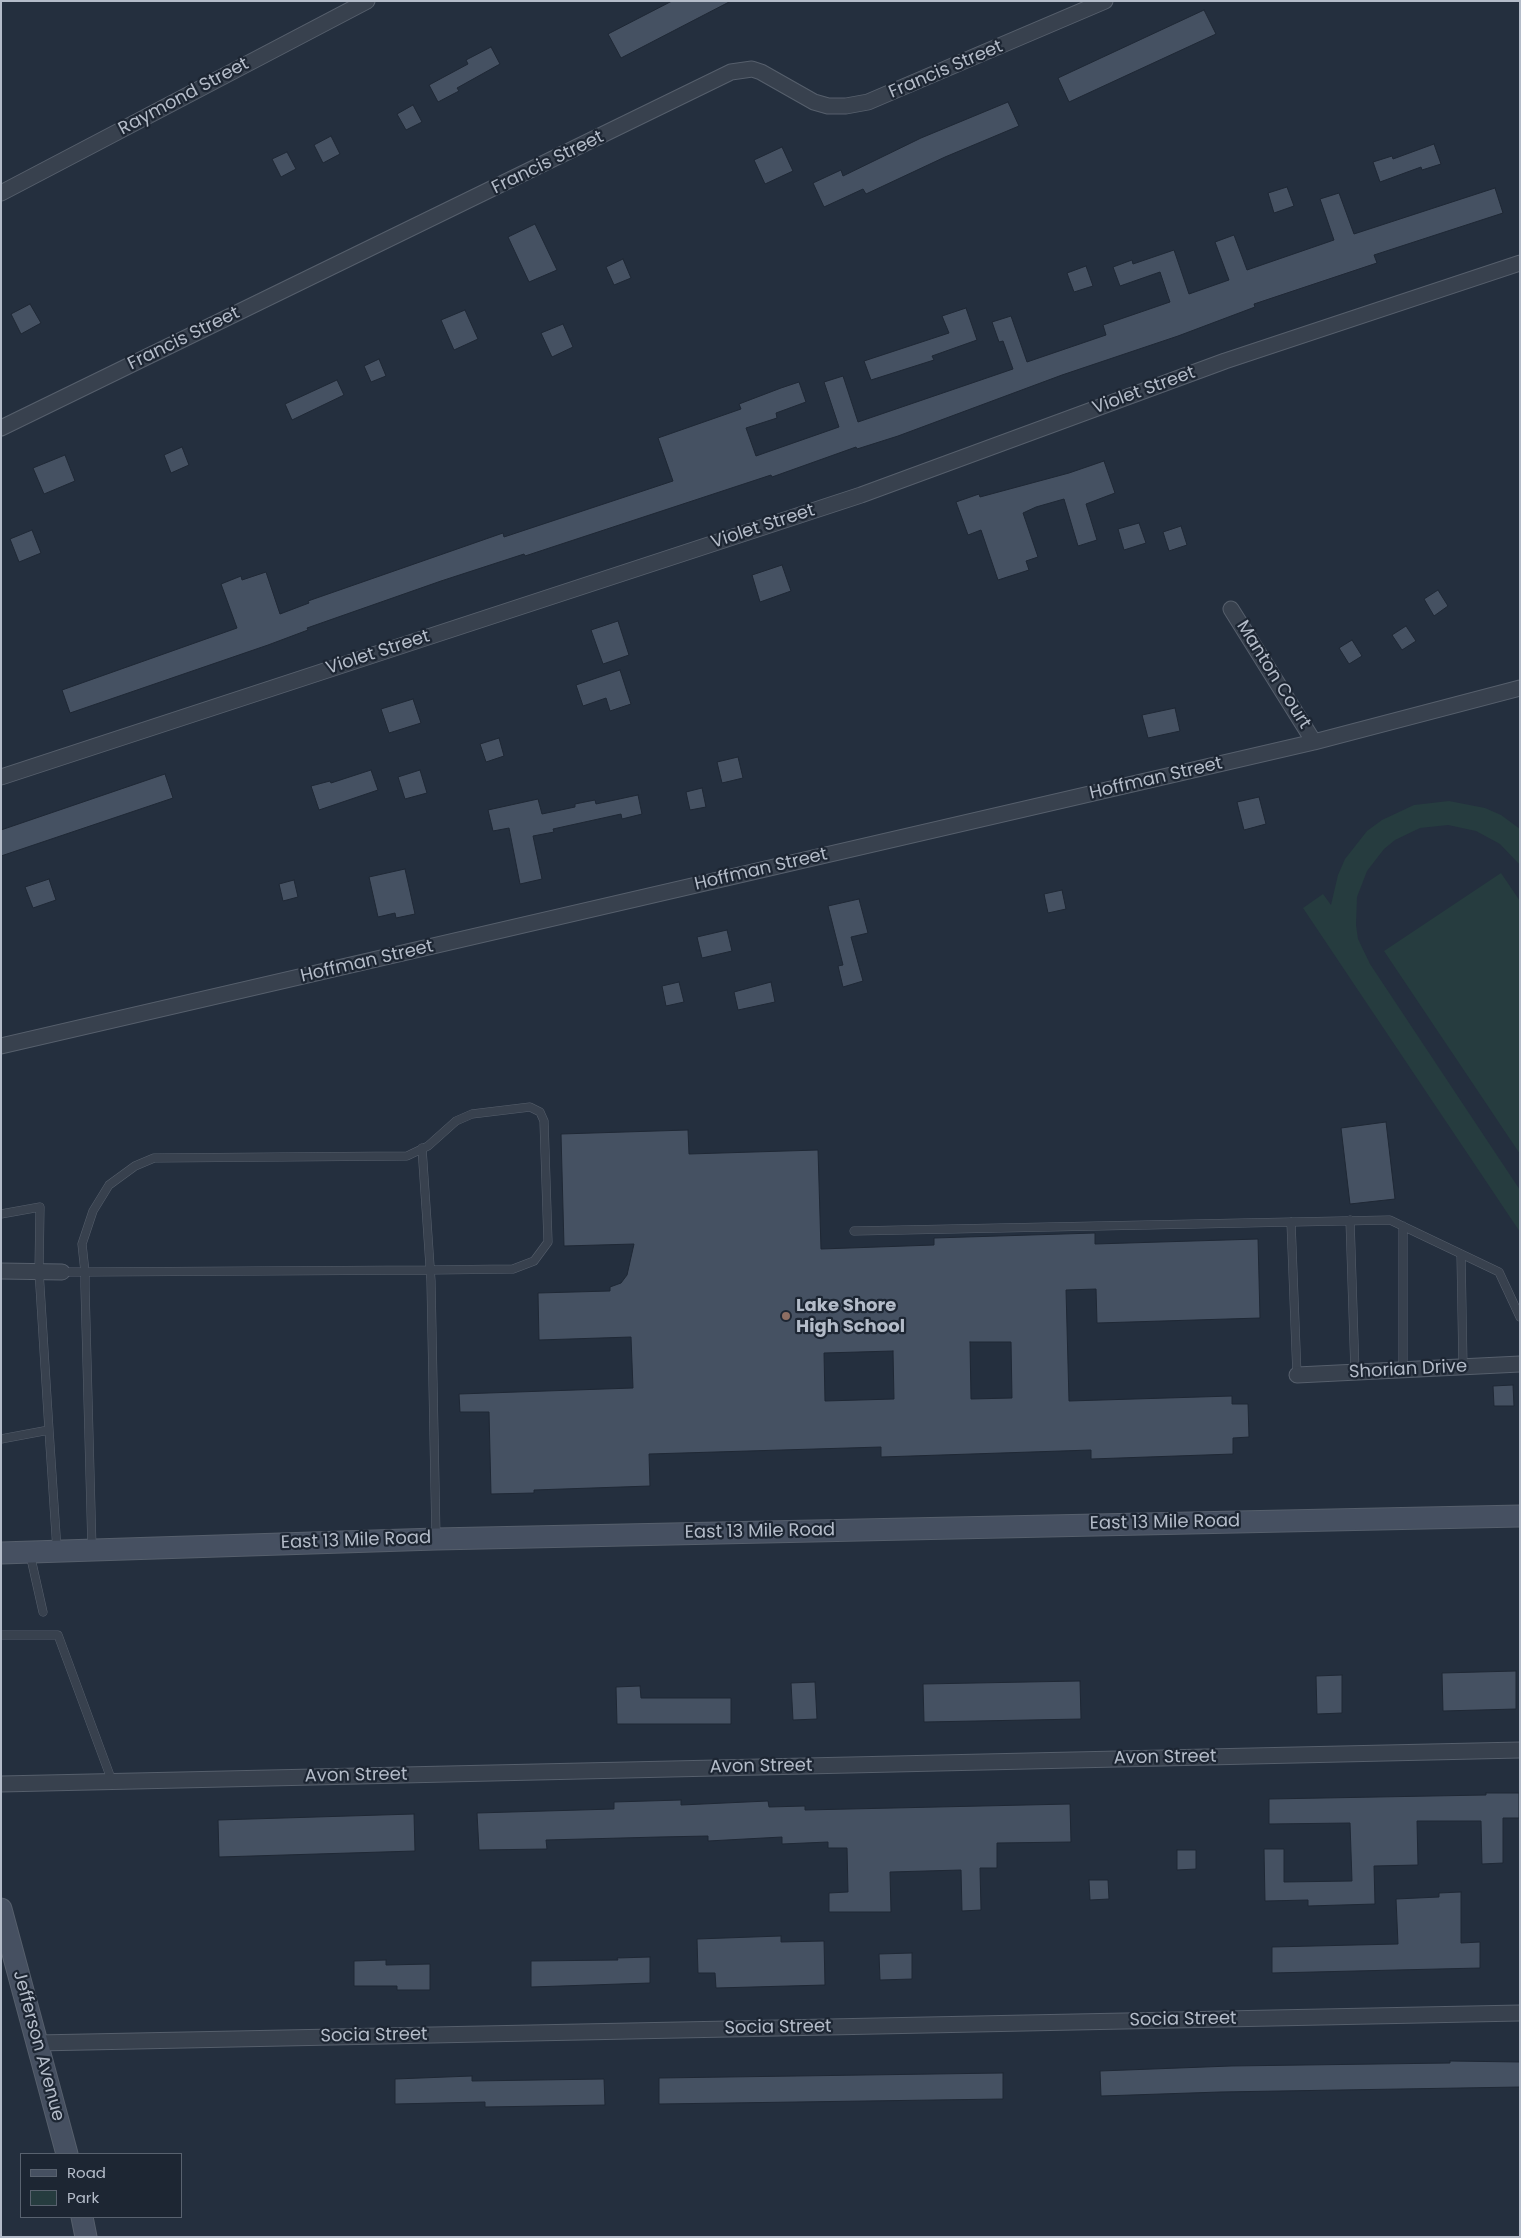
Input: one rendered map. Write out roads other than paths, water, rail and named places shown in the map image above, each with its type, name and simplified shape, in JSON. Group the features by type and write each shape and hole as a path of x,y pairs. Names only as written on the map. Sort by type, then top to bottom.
{"main road":[{"name":"East 13 Mile Road","path":"1,1553 436,1539 1520,1516"},
{"name":"Jefferson Avenue","path":"1,1909 67,2153"},
{"path":"82,2218 86,2237"}],"street":[{"name":"Raymond Street","path":"1,193 368,1"},
{"name":"Francis Street","path":"1,428 731,72 752,69 814,102 828,106 846,106 868,102 1105,1"},
{"name":"Violet Street","path":"1,777 861,495 1225,361 1520,263"},
{"name":"Manton Court","path":"1231,609 1314,742"},
{"name":"Hoffman Street","path":"1,1046 1314,742 1520,688"},
{"path":"1,1271 62,1272"},
{"name":"Shorian Drive","path":"1297,1375 1520,1364"},
{"name":"Avon Street","path":"1,1784 1520,1750"},
{"name":"Socia Street","path":"37,2043 1520,2013"}],"lane":[{"path":"62,1272 85,1272 430,1270 513,1269 534,1261 548,1242 544,1121 540,1112 530,1107 472,1114 456,1121 428,1146 407,1156 177,1156 154,1158 135,1166 109,1186 93,1211 82,1244 85,1272 92,1549"},
{"path":"422,1148 430,1270 436,1539"},
{"path":"1,1214 40,1207 39,1271 57,1550"},
{"path":"1350,1220 1355,1372"},
{"path":"854,1231 1390,1220 1499,1272 1520,1317"},
{"path":"1291,1222 1297,1375"},
{"path":"1403,1226 1403,1370"},
{"path":"1461,1254 1463,1367"},
{"path":"1,1439 48,1430"},
{"path":"29,1552 43,1612"},
{"path":"1,1635 58,1635 112,1781"}],"place":[{"name":"Lake Shore High School","path":"786,1316"}]}
